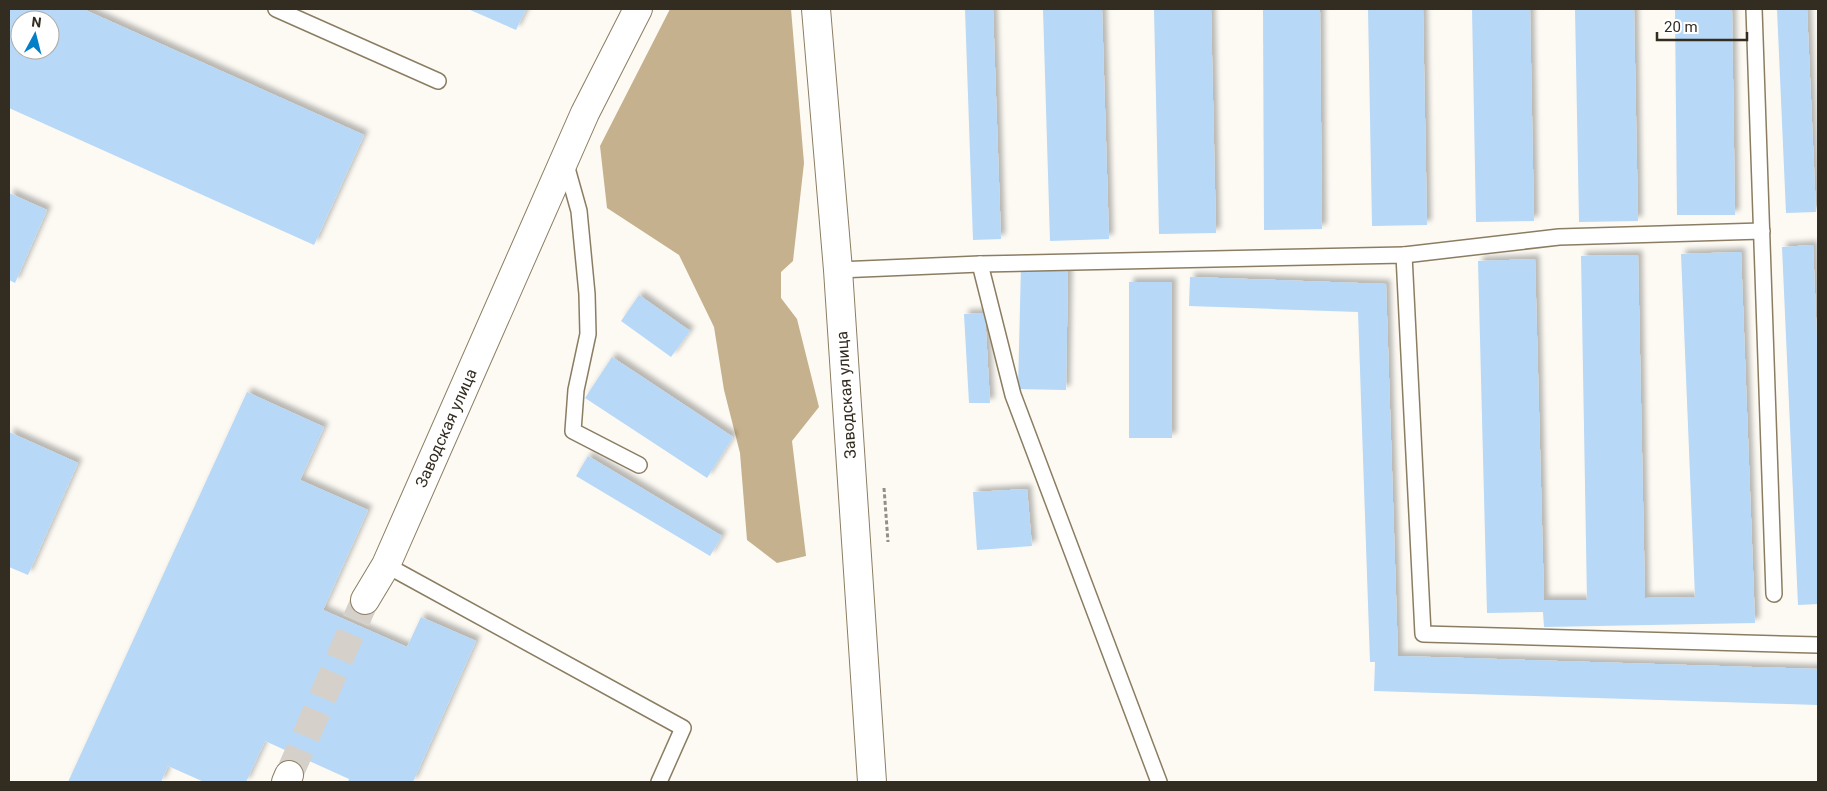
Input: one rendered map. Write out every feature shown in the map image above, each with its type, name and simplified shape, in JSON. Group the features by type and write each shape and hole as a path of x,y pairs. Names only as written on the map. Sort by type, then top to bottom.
{"street":[{"name":"Заводская улица","path":"365,600 386,564 564,159 638,9"},
{"name":"Заводская улица","path":"816,9 838,270 872,782"}],"lane":[{"path":"276,9 438,81"},
{"path":"1754,9 1774,594"},
{"path":"564,159 579,211 587,294 588,334 576,390 572,431 639,466"},
{"path":"838,270 980,264 1404,255 1559,237 1762,230"},
{"path":"1404,255 1423,634 1818,645"},
{"path":"980,264 1013,395 1159,782"},
{"path":"386,564 683,728 659,782"}],"shaded area":[{"path":"670,9 791,9 804,163 793,261 781,272 781,298 797,319 819,407 792,441 806,556 777,563 747,540 740,453 724,390 714,327 679,255 607,208 600,146"}],"building":[{"path":"9,9 83,9 364,135 314,245 9,108"},
{"path":"468,9 526,9 516,30"},
{"path":"965,9 993,9 1001,239 973,240"},
{"path":"1043,9 1102,9 1109,239 1050,241"},
{"path":"1154,9 1211,9 1216,233 1159,234"},
{"path":"1263,9 1320,9 1322,229 1264,230"},
{"path":"1368,9 1423,9 1427,225 1372,226"},
{"path":"1472,9 1530,9 1534,221 1476,222"},
{"path":"1575,9 1634,9 1638,221 1579,222"},
{"path":"1675,9 1732,9 1735,215 1677,215"},
{"path":"1777,9 1807,9 1816,212 1786,213"},
{"path":"9,193 47,210 15,283 9,280"},
{"path":"1813,245 1818,364 1818,604 1798,605 1782,247"},
{"path":"1741,252 1755,623 1544,627 1543,612 1487,613 1478,261 1535,259 1544,600 1587,600 1581,256 1638,255 1645,598 1695,597 1681,254"},
{"path":"1021,266 1068,267 1066,390 1018,389"},
{"path":"1190,277 1386,284 1398,656 1818,669 1818,705 1374,691 1375,662 1370,662 1358,312 1189,306"},
{"path":"1129,282 1172,282 1172,438 1129,438"},
{"path":"639,295 690,331 671,357 621,321"},
{"path":"985,313 990,403 969,403 964,314"},
{"path":"612,357 733,437 707,478 585,398"},
{"path":"247,392 324,427 300,480 368,510 323,610 407,647 421,617 476,641 413,782 348,782 349,779 265,741 246,782 204,782 168,766 161,782 68,782"},
{"path":"9,432 78,463 28,575 9,567"},
{"path":"588,456 722,536 710,556 576,476"},
{"path":"1027,489 1032,546 977,550 973,492"}],"tunnel":[{"path":"289,775 365,600"}]}
